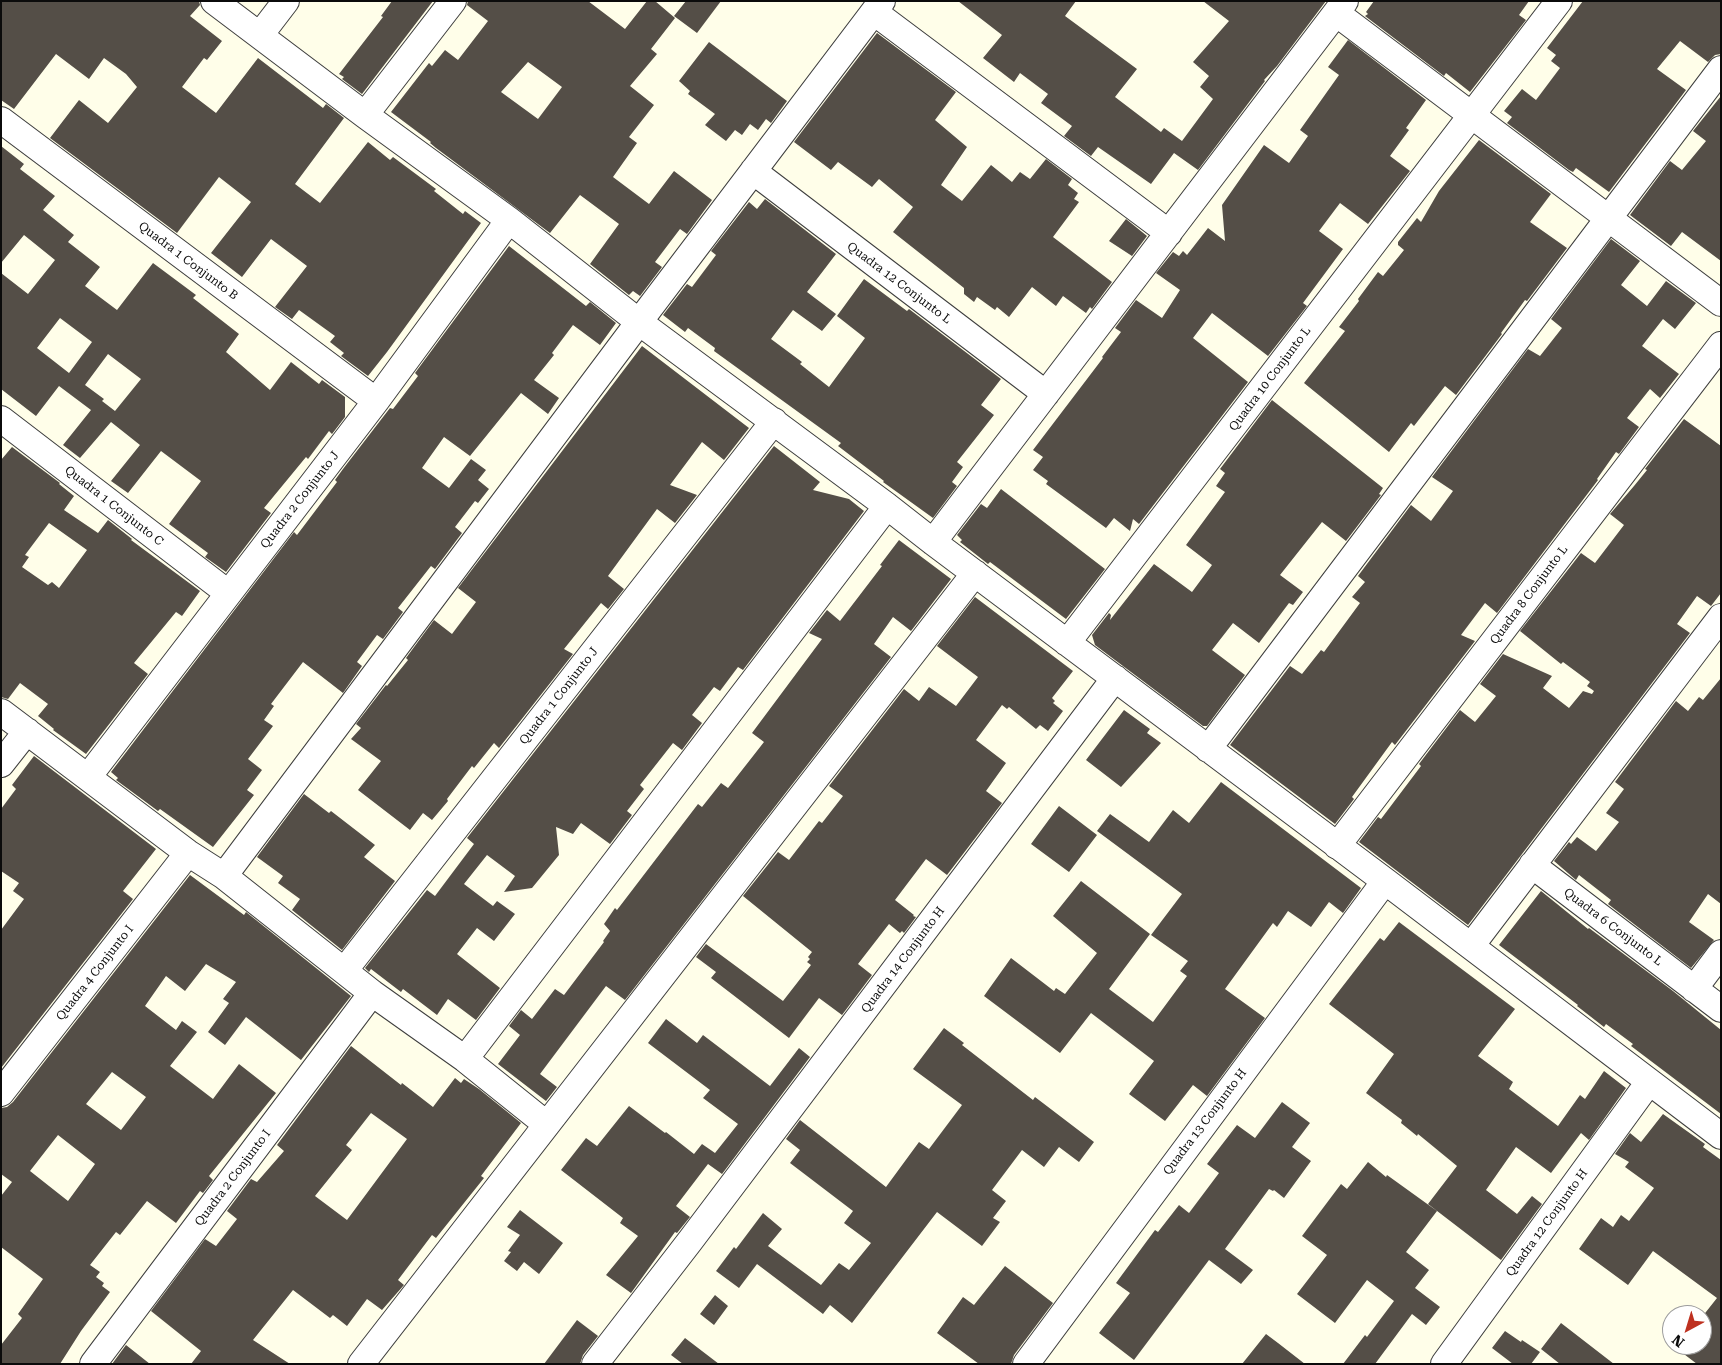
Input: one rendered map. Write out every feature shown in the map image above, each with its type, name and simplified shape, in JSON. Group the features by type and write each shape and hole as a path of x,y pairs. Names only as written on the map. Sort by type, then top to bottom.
{"street":[{"path":"214,1 509,220 639,322 888,506 933,542 1721,1136"},
{"path":"260,35 286,1"},
{"path":"364,114 453,1"},
{"name":"Quadra 10 Conjunto L","path":"1067,643 1560,1"},
{"path":"224,876 639,322 878,7 1168,233"},
{"path":"933,542 1341,7 1472,116 1721,303"},
{"path":"1208,749 1721,69"},
{"name":"Quadra 1 Conjunto B","path":"1,120 376,401"},
{"name":"Quadra 12 Conjunto L","path":"753,171 1046,394"},
{"name":"Quadra 2 Conjunto J","path":"88,777 376,401 509,220"},
{"name":"Quadra 8 Conjunto L","path":"1337,846 1721,345"},
{"name":"Quadra 1 Conjunto C","path":"1,419 228,593"},
{"name":"Quadra 1 Conjunto J","path":"344,970 774,421"},
{"path":"465,1059 888,506"},
{"path":"361,1364 975,573"},
{"path":"1471,946 1721,617"},
{"name":"Quadra 14 Conjunto H","path":"595,1364 1115,678"},
{"path":"1,712 188,853 224,876 372,993 465,1059 546,1124"},
{"path":"1,764 27,731"},
{"name":"Quadra 4 Conjunto I","path":"1,1094 188,853"},
{"name":"Quadra 6 Conjunto L","path":"1532,866 1721,1009"},
{"name":"Quadra 13 Conjunto H","path":"1026,1364 1385,881"},
{"path":"1694,988 1721,953"},
{"name":"Quadra 2 Conjunto I","path":"93,1364 372,993"},
{"name":"Quadra 12 Conjunto H","path":"1444,1364 1649,1082"}],"building":[{"path":"1,1 199,1 200,5 190,16 222,41 207,60 204,58 182,87 216,113 258,58 323,108 326,104 344,118 295,184 320,203 368,142 390,160 393,157 436,189 434,191 463,214 465,211 481,223 368,376 341,356 344,353 330,342 335,336 299,310 292,319 275,307 307,266 271,239 242,277 211,253 251,202 219,177 177,233 50,138 79,100 108,123 137,87 126,74 104,58 89,79 56,54 14,109 1,100"},
{"path":"392,1 433,1 362,94 342,79 344,77 339,74 383,17 381,16"},
{"path":"468,1 588,1 625,29 647,1 655,1 675,18 651,49 657,54 630,86 654,105 629,137 637,143 613,177 649,204 674,171 712,200 687,234 680,229 655,262 662,267 640,296 633,291 629,295 590,264 619,224 580,195 550,233 391,112 429,63 432,66 445,50 458,60 488,21 467,5","holes":["528,62 562,87 538,119 501,92"]},
{"path":"686,1 721,1 697,33 674,16"},
{"path":"958,1 1076,1 1065,16 1137,69 1115,97 1161,132 1164,128 1182,141 1213,99 1200,87 1209,76 1193,62 1229,21 1203,1 1326,1 1277,66 1264,80 1198,170 1174,153 1151,184 1098,147 1091,156 1064,136 1072,126 1041,103 1048,94 1020,73 1014,82 983,58 1002,35"},
{"path":"1374,1 1529,1 1519,15 1526,20 1470,92 1446,73 1444,76 1365,16 1368,14 1366,12"},
{"path":"1583,1 1721,1 1721,54 1715,55 1708,62 1680,41 1657,69 1686,90 1609,192 1576,168 1573,172 1569,170 1507,123 1512,117 1504,111 1522,89 1536,100 1560,68 1551,61 1556,55 1547,48"},
{"path":"877,33 956,92 935,120 967,147 941,185 962,201 991,165 1012,182 1020,172 1030,179 1046,159 1072,179 1068,185 1078,193 1074,199 1079,202 1053,237 1112,282 1092,309 1090,307 1086,313 1063,296 1056,306 1032,287 1009,317 997,307 995,310 977,297 974,302 964,294 964,288 893,232 913,207 879,179 872,187 838,162 831,170 794,142"},
{"path":"1348,40 1426,100 1406,128 1409,130 1390,156 1410,171 1368,224 1340,203 1319,231 1343,249 1303,303 1307,306 1268,356 1212,313 1193,338 1248,382 1139,524 1133,519 1130,531 1114,518 1106,528 1046,484 1048,481 1033,470 1043,457 1033,450 1121,332 1115,328 1136,300 1162,318 1180,290 1156,273 1173,252 1179,256 1183,251 1187,255 1208,228 1225,241 1222,205 1264,145 1289,163 1308,136 1300,130 1339,75 1328,67"},
{"path":"709,42 787,101 771,123 766,119 758,130 750,124 742,135 735,130 726,141 705,125 715,114 688,94 690,91 679,81"},
{"path":"1721,96 1721,261 1682,232 1671,246 1630,215 1670,161 1682,170 1706,141 1693,131"},
{"path":"1479,140 1551,194 1530,222 1567,248 1527,301 1525,300 1456,395 1445,386 1414,426 1411,423 1389,452 1304,383 1345,331 1339,327 1378,272 1383,276 1404,250 1398,245 1398,242 1417,218 1421,222 1439,191"},
{"path":"1,146 24,164 20,169 55,196 43,210 74,235 68,242 100,267 85,286 117,310 153,263 196,295 193,298 239,334 226,352 270,390 291,362 319,384 322,380 345,397 345,417 332,434 329,431 308,459 306,457 264,508 271,513 226,572 205,557 208,553 169,524 201,481 161,451 128,493 111,481 140,445 111,422 80,458 63,445 91,410 59,386 36,416 1,389 1,273 28,294 55,260 24,235 1,263","holes":["60,318 92,342 69,373 37,348","108,354 141,379 115,411 102,401 104,399 85,385"]},
{"path":"765,199 836,254 807,292 836,314 822,331 793,310 771,339 802,362 800,364 829,387 865,338 837,316 864,279 907,311 909,309 1001,379 981,405 994,415 957,462 963,467 952,482 957,486 933,518 883,482 838,446 841,443 714,351 715,348 688,328 685,332 663,315 687,284 692,287 716,255 711,251 749,202 757,209"},
{"path":"1126,219 1147,236 1132,256 1109,241"},
{"path":"1611,239 1640,261 1621,285 1647,306 1666,281 1696,303 1675,329 1663,319 1642,346 1679,374 1660,398 1650,389 1627,418 1639,427 1619,454 1616,452 1598,480 1497,613 1485,603 1461,635 1475,641 1395,745 1392,742 1335,824 1230,745 1290,666 1302,674 1321,650 1324,652 1360,603 1352,597 1365,582 1358,576 1411,505 1431,521 1453,491 1432,477 1528,349 1540,356 1562,328 1551,319"},
{"path":"509,246 586,306 590,302 616,323 600,345 573,325 552,353 554,355 534,380 559,398 548,414 521,393 470,456 444,437 422,468 449,488 471,459 486,470 478,480 489,489 478,503 475,501 455,527 462,533 435,569 431,566 398,608 403,612 383,639 377,635 357,662 362,666 343,693 303,662 271,704 274,706 264,720 273,726 248,759 262,770 247,790 254,795 213,847 160,809 158,811 116,780 118,778 111,772 294,532 297,535 337,482 335,480 343,469 390,408 393,409 418,376 415,373"},
{"path":"642,346 749,428 724,460 702,442 670,485 697,495 675,523 657,509 608,576 624,589 608,609 601,603 564,649 573,654 499,748 494,743 474,768 472,766 447,799 448,801 432,820 423,813 410,830 358,790 381,761 351,739 361,728 356,724 408,660 406,658 434,620 452,634 476,602 458,588"},
{"path":"1272,400 1383,488 1379,494 1381,495 1346,541 1322,522 1280,575 1303,592 1293,605 1289,603 1259,643 1233,623 1212,650 1245,675 1207,726 1203,726 1095,645 1092,635 1109,613 1111,615 1110,620 1154,564 1192,592 1212,565 1186,545 1225,492 1216,486 1225,473 1220,469"},
{"path":"1684,419 1721,446 1721,593 1711,606 1697,596 1677,624 1690,633 1468,925 1359,842 1378,817 1381,819 1421,766 1419,764 1460,710 1475,722 1496,696 1480,684 1503,654 1552,676 1543,688 1569,708 1583,691 1592,694 1594,691 1587,686 1590,682 1563,662 1561,664 1520,631 1581,553 1595,563 1624,525 1610,514 1647,470 1645,469"},
{"path":"774,446 820,482 813,490 849,499 864,511 743,670 738,667 720,691 714,687 692,715 702,723 682,750 673,743 640,785 644,789 627,811 632,815 610,844 581,823 573,834 556,827 559,855 532,888 504,892 515,876 487,855 464,884 493,906 497,901 515,914 494,941 477,928 457,954 500,988 476,1020 448,999 437,1015 403,989 401,992 371,969 369,972 365,968 427,890 435,896 474,844 467,838"},
{"path":"12,447 60,483 74,496 64,510 98,533 108,520 131,540 200,591 182,616 176,612 134,663 148,674 86,754 53,730 38,716 48,704 20,683 8,699 1,697 1,460","holes":["49,523 87,550 59,588 52,582 48,585 22,567 29,557 25,555"]},
{"path":"1001,489 1105,569 1066,619 960,542 962,540 957,535 981,504 987,508"},
{"path":"899,540 951,579 911,631 893,617 874,644 891,657 625,1000 606,986 540,1074 557,1087 546,1101 498,1064 520,1035 509,1026 521,1010 532,1019 555,989 564,995 604,942 610,931 604,924 615,908 617,910 698,804 702,807 721,783 728,788 764,742 752,733 822,639 809,633 827,610 840,621 882,566 880,565"},
{"path":"975,597 1073,671 1052,698 1055,701 1053,703 1063,711 1048,731 1040,725 1036,729 1009,707 1007,709 1002,705 976,740 1006,763 986,791 1002,803 947,875 926,859 895,900 916,917 904,933 902,931 900,933 889,924 858,964 872,975 842,1015 819,998 789,1038 711,978 716,972 696,957 706,944 783,1001 811,965 807,962 812,952 743,896 778,852 789,860 819,821 822,823 843,796 829,786 904,689 919,701 929,687 956,706 978,677 937,646"},
{"path":"1721,678 1721,904 1708,894 1689,922 1714,940 1691,968 1608,904 1611,900 1579,875 1576,880 1554,861 1569,842 1571,844 1577,837 1596,851 1619,822 1606,813 1624,789 1615,782 1676,701 1688,711 1699,697 1703,700"},
{"path":"1124,710 1150,729 1147,733 1161,743 1121,787 1086,760"},
{"path":"34,756 156,849 123,891 133,899 1,1068 1,930 24,899 13,891 19,883 1,871 1,809 16,789 12,785"},
{"path":"1221,782 1361,888 1343,913 1329,902 1311,927 1288,911 1277,927 1273,923 1225,989 1265,1018 1207,1096 1193,1085 1165,1121 1129,1094 1154,1061 1091,1013 1060,1053 984,996 1011,958 1054,991 1056,988 1065,994 1097,953 1053,916 1081,881 1150,934 1109,989 1153,1022 1187,976 1180,971 1188,961 1151,935 1182,894 1097,831 1110,814 1149,842 1173,810 1189,823"},
{"path":"304,794 329,813 331,811 375,845 364,857 395,881 342,950 292,910 300,899 278,883 283,876 257,857"},
{"path":"1059,806 1097,835 1069,872 1031,844"},
{"path":"190,875 244,915 246,912 351,996 301,1060 246,1017 225,1045 208,1032 229,1003 223,999 236,982 206,964 185,991 166,976 145,1006 176,1030 182,1021 197,1032 170,1066 213,1099 239,1064 276,1093 209,1176 213,1180 203,1193 200,1191 176,1223 147,1201 120,1235 116,1232 90,1265 100,1272 96,1277 104,1283 102,1286 110,1292 81,1331 60,1364 1,1364 1,1345 22,1318 18,1314 43,1279 1,1247 1,1196 12,1182 1,1174 1,1108 7,1107 13,1102","holes":["112,1072 146,1097 121,1130 86,1104","58,1135 95,1164 68,1201 30,1171"]},
{"path":"1541,891 1588,929 1673,991 1721,1030 1721,1114 1631,1046 1633,1044 1606,1024 1604,1027 1499,945"},
{"path":"1399,922 1515,1009 1478,1056 1513,1082 1509,1089 1558,1126 1580,1095 1585,1099 1604,1071 1626,1088 1589,1140 1581,1133 1551,1173 1516,1147 1486,1190 1517,1214 1532,1196 1542,1204 1501,1260 1428,1204 1457,1166 1418,1134 1417,1136 1401,1123 1402,1120 1366,1093 1394,1054 1329,1004 1380,938 1384,941"},
{"path":"666,1019 697,1043 703,1035 770,1086 799,1048 810,1057 722,1174 708,1164 676,1206 690,1217 677,1233 675,1232 631,1293 606,1275 638,1236 620,1223 623,1218 561,1170 586,1138 597,1146 629,1106 694,1154 702,1144 715,1153 738,1124 703,1098 710,1090 648,1043"},
{"path":"944,1028 964,1043 962,1045 1033,1100 1035,1097 1094,1142 1079,1162 1059,1147 1044,1167 1022,1150 992,1190 1006,1201 993,1218 1000,1222 982,1246 937,1212 852,1323 830,1305 823,1314 757,1264 739,1288 716,1271 734,1247 736,1249 763,1213 782,1229 768,1246 821,1285 839,1263 849,1270 871,1243 844,1223 853,1211 790,1163 800,1150 786,1139 800,1120 886,1187 919,1142 929,1149 962,1105 913,1069"},
{"path":"351,1046 433,1107 455,1078 461,1083 464,1079 521,1123 481,1176 484,1178 436,1238 432,1235 398,1280 404,1285 382,1310 367,1299 347,1326 333,1315 330,1318 293,1290 253,1340 290,1364 191,1364 201,1351 151,1311 205,1239 216,1246 237,1219 227,1211 251,1179 257,1182 284,1151 277,1145","holes":["371,1113 407,1139 347,1220 315,1196 352,1150 346,1145"]},
{"path":"1282,1102 1310,1123 1292,1147 1311,1161 1284,1198 1274,1190 1269,1189 1225,1249 1253,1270 1241,1284 1209,1260 1134,1360 1099,1333 1130,1293 1116,1283 1155,1230 1158,1232 1179,1205 1189,1213 1219,1173 1207,1164 1237,1125 1255,1138"},
{"path":"1663,1114 1705,1144 1703,1147 1721,1160 1721,1364 1697,1364 1685,1355 1712,1355 1711,1305 1717,1298 1653,1251 1628,1285 1579,1249 1601,1218 1613,1227 1621,1215 1629,1221 1654,1188 1625,1167 1629,1162 1615,1154 1630,1133 1641,1142"},
{"path":"1368,1162 1386,1177 1387,1175 1437,1211 1406,1252 1429,1270 1415,1288 1440,1307 1426,1325 1412,1314 1375,1364 1343,1364 1365,1335 1367,1337 1394,1301 1367,1280 1335,1323 1297,1294 1327,1255 1302,1236 1341,1184 1347,1189"},
{"path":"520,1210 563,1243 539,1274 524,1262 517,1271 504,1261 511,1252 508,1251 520,1235 507,1227"},
{"path":"1005,1266 1053,1303 1014,1355 1011,1364 979,1364 937,1333 963,1297 974,1305"},
{"path":"715,1295 728,1306 714,1325 700,1314"},
{"path":"577,1320 598,1336 583,1355 580,1364 544,1364"},
{"path":"1561,1323 1614,1364 1560,1364 1541,1349"},
{"path":"1505,1331 1540,1352 1531,1364 1513,1364 1492,1348"},
{"path":"1266,1334 1278,1343 1305,1364 1242,1364"},
{"path":"685,1338 719,1364 683,1364 671,1355"},
{"path":"126,1345 150,1364 112,1364"}]}
